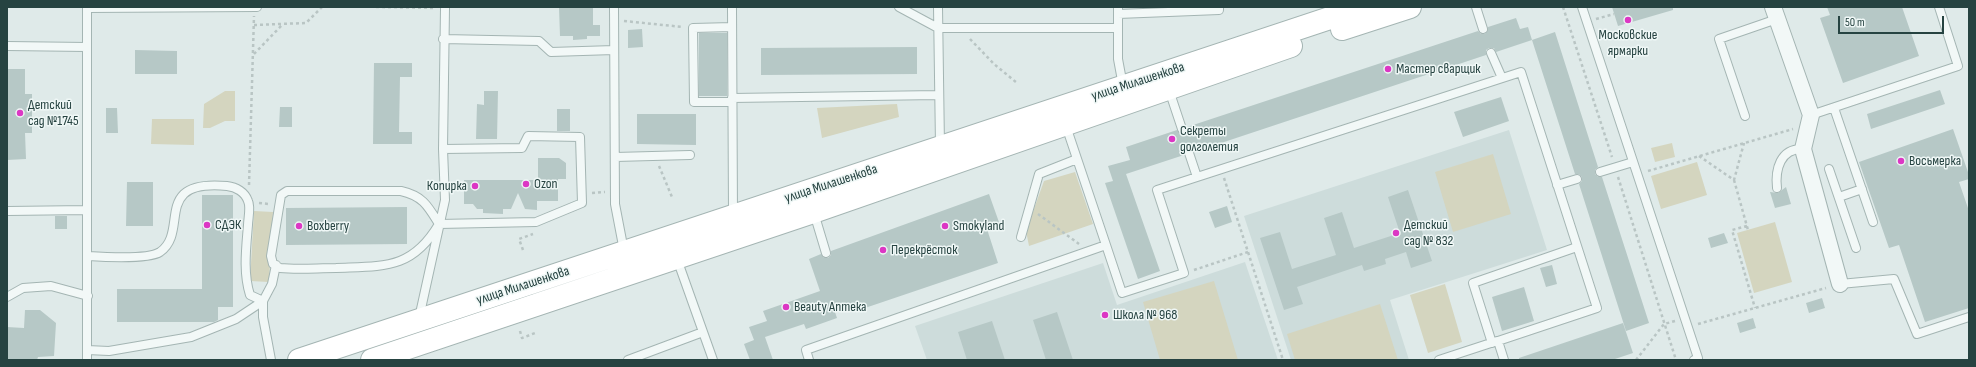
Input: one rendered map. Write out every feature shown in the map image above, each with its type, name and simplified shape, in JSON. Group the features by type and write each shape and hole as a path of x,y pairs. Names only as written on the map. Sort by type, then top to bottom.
{"main road":[{"name":"улица Милашенкова","path":"299,360 1123,87 1336,11 1363,7"},
{"name":"улица Милашенкова","path":"372,360 677,259 1410,7"}],"street":[{"path":"1775,13 1811,116 1803,149 1840,284"}],"lane":[{"path":"87,360 87,7 256,7"},
{"path":"614,7 615,204 624,252"},
{"path":"732,7 733,216"},
{"path":"899,7 938,28 1118,28"},
{"path":"938,7 938,95 940,148"},
{"path":"1123,87 1118,58 1118,10 1219,10 1219,7"},
{"path":"1476,7 1483,29"},
{"path":"1582,7 1685,317 1698,358 1694,360"},
{"path":"1811,116 1958,66 1939,7"},
{"path":"418,320 445,200 443,149 443,39 445,8"},
{"path":"1745,116 1719,39 1775,13"},
{"path":"732,28 693,28 694,102 938,95"},
{"path":"443,39 539,41 551,52 614,50"},
{"path":"7,46 87,47"},
{"path":"1491,53 1502,78"},
{"path":"1066,125 1122,293 1184,273 1157,190 1521,72 1597,308 1439,360"},
{"path":"1169,89 1182,129"},
{"path":"1834,108 1873,222"},
{"path":"439,224 536,222 582,203 580,137 528,136 522,148 443,149"},
{"path":"1777,188 1775,176 1778,164 1788,152 1796,149 1803,149"},
{"path":"1189,153 1197,177"},
{"path":"615,157 690,155"},
{"path":"1021,237 1039,174 1077,159"},
{"path":"1600,172 1633,162"},
{"path":"1829,169 1856,248"},
{"path":"1557,185 1577,179"},
{"path":"88,256 114,258 158,253 166,247 170,239 178,203 185,193 192,188 216,185 232,186 242,192 249,202 246,254 247,283 250,295 263,301"},
{"path":"1839,197 1862,189"},
{"path":"287,191 401,191 413,194 423,200 439,224 431,238 421,249 405,260 386,266 290,269 280,268 273,264 271,256 278,204 281,194 287,191"},
{"path":"7,210 87,210"},
{"path":"813,212 826,253"},
{"path":"809,360 806,350 1106,246"},
{"path":"1504,360 1495,342 1473,283 1577,247"},
{"path":"677,259 713,360"},
{"path":"271,360 263,317 263,301 272,284 276,265"},
{"path":"1840,284 1894,279 1917,334 1969,317"},
{"path":"7,297 23,288 51,286 88,296"},
{"path":"87,350 110,351 191,337 230,322 263,301"},
{"path":"628,360 703,332"}],"path":[{"path":"256,7 254,25 249,202 278,204"},
{"path":"254,25 306,23 322,7"},
{"path":"376,7 445,8"},
{"path":"1563,7 1676,360"},
{"path":"1587,22 1614,14"},
{"path":"614,20 693,28"},
{"path":"253,55 283,24"},
{"path":"958,27 994,64 1017,83"},
{"path":"1638,174 1789,130"},
{"path":"1744,143 1734,180 1748,230"},
{"path":"655,156 672,197"},
{"path":"1699,156 1734,180"},
{"path":"1222,169 1283,360"},
{"path":"582,195 615,190"},
{"path":"1029,207 1089,252"},
{"path":"1747,226 1732,230 1755,308"},
{"path":"523,250 519,239 533,234"},
{"path":"1184,273 1248,252"},
{"path":"1688,327 1840,284"},
{"path":"1636,360 1664,324 1685,317"},
{"path":"520,331 522,338 535,333"}],"shaded area":[{"name":"Детский сад № 832","path":"1509,130 1547,250 1390,300 1409,360 1291,360 1244,216"},
{"name":"Школа № 968","path":"1245,262 1278,360 927,360 915,326 1103,263 1117,305"}],"green space":[{"path":"225,91 235,91 235,121 225,121 210,128 203,128 204,104"},
{"path":"897,104 899,117 822,138 817,108"},
{"path":"152,119 194,119 194,145 151,144"},
{"path":"1672,143 1675,157 1655,162 1651,148"},
{"path":"1493,154 1511,214 1453,232 1435,172"},
{"path":"1697,162 1707,195 1661,209 1651,176"},
{"path":"1075,172 1093,224 1029,246 1026,231 1044,181"},
{"path":"254,211 273,212 269,282 250,281"},
{"path":"1775,222 1792,282 1754,293 1737,233"},
{"path":"1214,281 1238,360 1160,360 1143,302"},
{"path":"1445,284 1462,342 1428,353 1410,295"},
{"path":"1380,304 1398,360 1295,360 1287,334"}],"building":[{"path":"559,7 593,7 593,25 600,25 600,36 587,36 587,39 573,40 573,36 560,36"},
{"name":"Московские ярмарки","path":"1612,7 1673,7 1673,10 1618,26"},
{"path":"1827,7 1902,7 1919,56 1843,83 1820,18 1830,15"},
{"path":"1516,18 1520,29 1528,27 1532,40 1496,52 1494,48 1489,48 1486,50 1486,55 1194,152 1190,148 1187,148 1184,155 1126,174 1160,271 1138,279 1105,183 1113,181 1108,166 1130,160 1126,147 1177,130 1181,134 1184,134 1187,127 1478,31 1481,34 1485,34 1488,27"},
{"path":"642,29 643,47 628,48 628,30"},
{"path":"1555,32 1598,167 1595,170 1595,174 1598,177 1602,177 1649,323 1626,331 1579,184 1582,181 1582,177 1579,174 1575,174 1532,40"},
{"path":"699,33 727,33 727,96 699,96"},
{"path":"917,47 917,74 761,75 761,48"},
{"path":"135,50 177,51 177,74 135,74"},
{"path":"374,63 412,63 412,77 400,77 399,132 412,132 412,144 373,144"},
{"name":"Детский сад №1745","path":"7,69 25,69 25,94 32,94 32,133 25,133 26,159 7,160"},
{"path":"1940,90 1945,104 1871,129 1867,114"},
{"path":"484,91 498,91 497,139 476,139 477,104 484,105"},
{"path":"1501,97 1509,121 1463,137 1454,112"},
{"path":"280,107 292,107 292,127 279,127"},
{"path":"106,108 117,108 118,133 106,133"},
{"path":"557,109 570,109 570,131 557,131"},
{"path":"637,114 696,114 696,145 637,144"},
{"path":"1953,129 1969,175 1969,179 1959,182 1969,211 1969,308 1925,322 1899,245 1889,248 1859,162"},
{"path":"538,158 559,158 566,163 566,179 558,179 558,201 537,201 537,210 525,209 518,193 511,209 503,209 503,214 483,213 483,209 477,209 473,204 464,204 464,180 538,180"},
{"path":"127,182 153,182 153,226 126,226"},
{"path":"1786,187 1791,204 1775,208 1770,192 1778,193"},
{"path":"1408,190 1432,261 1411,268 1406,252 1385,259 1386,264 1364,271 1362,265 1297,287 1303,304 1284,310 1260,238 1280,232 1292,269 1336,255 1324,218 1342,212 1354,248 1400,233 1388,197"},
{"path":"989,194 1000,225 987,229 998,263 862,309 860,303 835,312 837,318 806,329 804,324 765,337 773,360 750,360 744,344 754,340 749,327 767,321 763,311 820,291 809,259 821,254 824,258 828,258 831,255 831,251"},
{"path":"202,195 233,195 233,307 218,307 218,320 214,322 117,322 117,289 202,289"},
{"path":"1227,206 1232,222 1215,228 1209,212"},
{"path":"407,207 407,244 286,245 286,208"},
{"path":"55,216 67,216 67,229 55,229"},
{"path":"1724,233 1728,243 1711,248 1708,238"},
{"path":"1552,265 1557,284 1546,287 1540,268"},
{"path":"1524,287 1534,321 1502,331 1492,297"},
{"path":"1822,298 1825,308 1809,313 1806,303"},
{"path":"25,310 40,310 56,323 54,356 38,357 37,360 7,360 7,327 24,328"},
{"path":"1057,312 1073,360 1046,360 1033,320"},
{"path":"1753,318 1756,328 1740,333 1737,323"},
{"path":"992,321 1005,360 967,360 958,332"},
{"path":"1623,323 1633,353 1612,360 1519,360 1519,358"}],"place":[{"name":"Московские ярмарки","path":"1628,20"},
{"name":"Мастер сварщик","path":"1388,69"},
{"name":"Детский сад №1745","path":"20,113"},
{"name":"Секреты долголетия","path":"1172,139"},
{"name":"Восьмерка","path":"1901,161"},
{"name":"Ozon","path":"526,184"},
{"name":"Копирка","path":"475,186"},
{"name":"СДЭК","path":"207,225"},
{"name":"Boxberry","path":"299,226"},
{"name":"Smokyland","path":"945,226"},
{"name":"Детский сад № 832","path":"1396,233"},
{"name":"Перекрёсток","path":"883,250"},
{"name":"Beauty Аптека","path":"786,307"},
{"name":"Школа № 968","path":"1105,315"}]}
